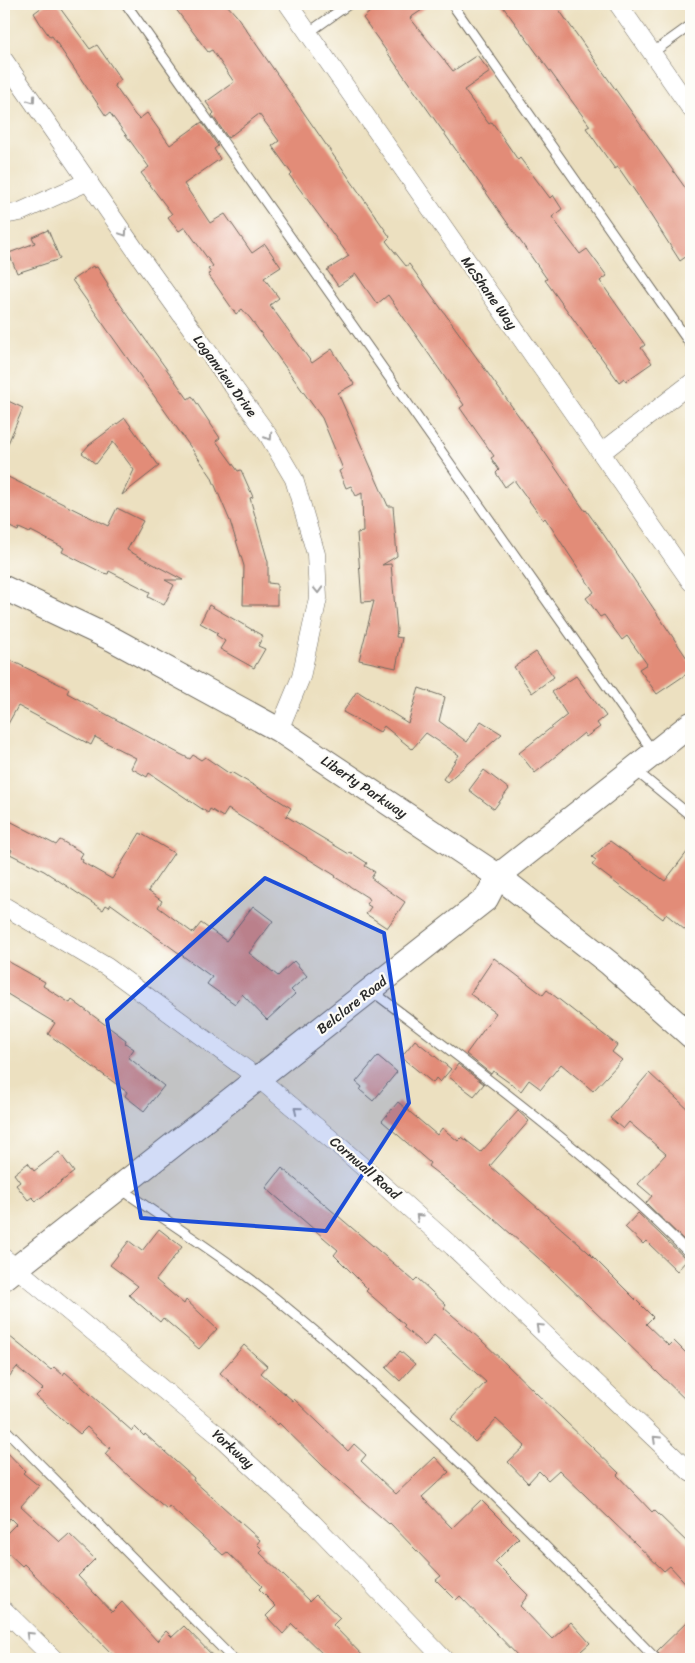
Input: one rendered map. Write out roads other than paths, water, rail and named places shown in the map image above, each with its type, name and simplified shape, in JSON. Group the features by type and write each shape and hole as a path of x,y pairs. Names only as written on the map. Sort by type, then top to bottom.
{"street":[{"name":"McShane Way","path":"288,4 691,582"},
{"path":"618,4 691,110"},
{"name":"Loganview Drive","path":"4,60 145,264 268,435 294,479 316,554 318,598 301,677 279,730"},
{"path":"4,215 20,212 89,181"},
{"path":"601,453 691,383"},
{"name":"Liberty Parkway","path":"4,588 114,640 279,730 498,876 609,963 691,1036"},
{"name":"Belclare Road","path":"8,1268 119,1187 372,990 486,899 498,876 691,724"},
{"name":"Cornwall Road","path":"4,906 107,967 258,1078 337,1144 453,1247 691,1473"},
{"name":"Yorkway","path":"8,1268 218,1435 313,1523 444,1659"},
{"path":"4,1610 54,1659"}],"lane":[{"path":"126,4 654,753"},
{"path":"308,33 349,4"},
{"path":"452,4 691,345"},
{"path":"652,53 691,25"},
{"path":"635,770 691,816"},
{"path":"372,990 513,1097 601,1172 691,1255"},
{"path":"119,1187 273,1296 356,1366 427,1429 537,1537 656,1659"},
{"path":"4,1428 233,1659"}]}
